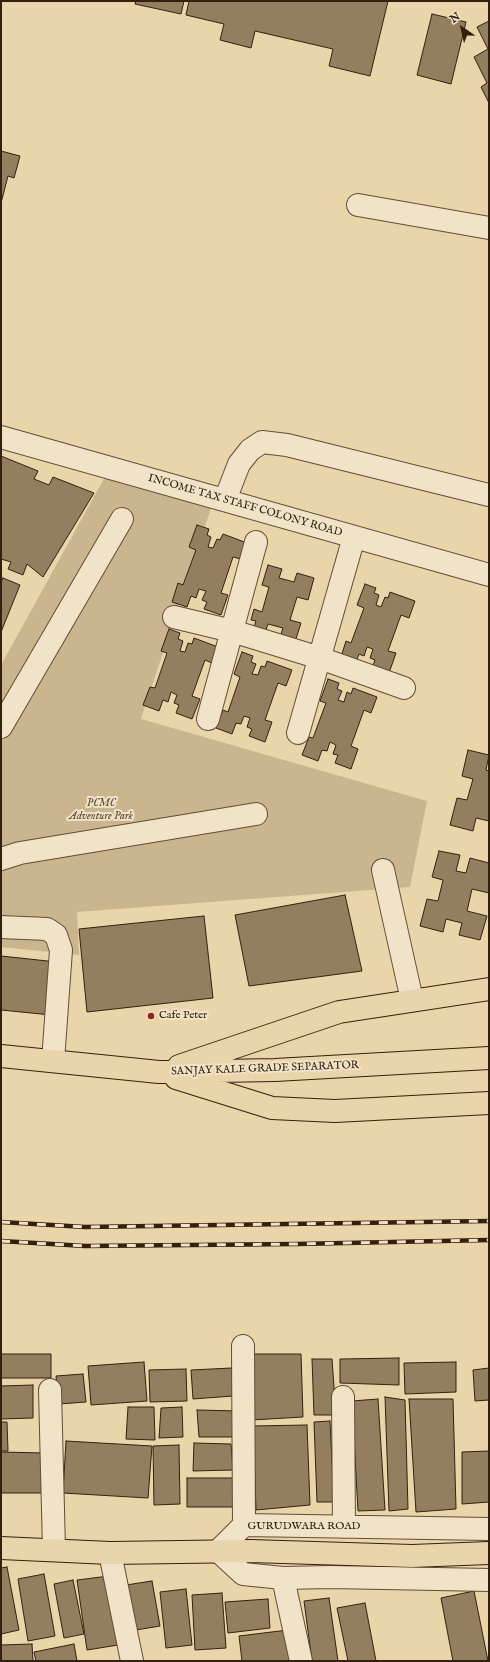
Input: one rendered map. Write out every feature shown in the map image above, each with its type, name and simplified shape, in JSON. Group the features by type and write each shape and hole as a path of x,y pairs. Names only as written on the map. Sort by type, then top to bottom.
{"main road":[{"path":"1,1056 160,1072 338,1012 489,989"},
{"name":"SANJAY KALE GRADE SEPARATOR","path":"160,1072 275,1070 489,1058"},
{"name":"SANJAY KALE GRADE SEPARATOR","path":"160,1072 272,1108 334,1111 489,1103"},
{"path":"1,1548 110,1553 250,1551 412,1556 489,1554"}],"street":[{"path":"358,205 489,228"},
{"name":"INCOME TAX STAFF COLONY ROAD","path":"1,437 489,575"},
{"path":"225,500 239,464 250,450 262,442 310,450 489,495"},
{"path":"1,727 122,519"},
{"path":"298,733 354,537"},
{"path":"208,719 256,542"},
{"path":"174,617 232,631 320,658 404,688"},
{"path":"1,859 20,853 256,814"},
{"path":"383,870 412,1000"},
{"path":"1,927 47,929 56,935 61,950 53,1061"},
{"path":"244,1346 244,1525"},
{"path":"50,1390 54,1550"},
{"path":"343,1397 344,1527"},
{"name":"GURUDWARA ROAD","path":"218,1551 244,1525 489,1529"},
{"path":"218,1551 243,1574 283,1578 330,1577 489,1580"},
{"path":"110,1553 132,1661"},
{"path":"283,1578 301,1661"}],"green space":[{"name":"PCMC Adventure Park","path":"111,466 216,493 141,719 427,801 410,887 77,912 79,955 1,947 1,665"}],"building":[{"path":"136,1 184,1 181,14 135,4"},
{"path":"189,1 388,1 370,76 329,66 333,49 255,31 251,48 220,40 224,24 186,15"},
{"path":"432,14 466,22 451,84 417,75"},
{"path":"489,21 489,103 481,87 487,83 474,57 488,49 477,27"},
{"path":"1,151 20,156 14,178 8,176 1,203"},
{"path":"1,456 38,471 34,479 49,485 53,477 94,493 43,577 27,564 23,575 8,569 11,562 1,559"},
{"path":"197,525 209,529 207,535 211,537 208,547 213,548 217,539 220,540 223,534 247,543 241,559 233,557 221,593 228,595 221,615 204,609 207,602 202,600 206,591 199,589 196,598 191,596 187,607 172,602 178,583 183,585 196,550 189,547"},
{"path":"268,565 282,569 279,578 294,582 297,573 314,578 308,600 297,597 290,620 301,623 294,645 279,640 283,628 268,624 264,636 252,633 256,621 251,620 254,609 262,612 269,587 262,585"},
{"path":"3,578 20,585 1,632 1,582"},
{"path":"365,584 376,588 374,593 379,595 376,605 381,607 385,597 388,598 390,592 415,601 409,618 401,615 388,651 396,653 389,673 372,668 375,660 370,658 373,649 367,647 364,656 359,654 355,665 340,660 346,641 351,643 364,608 357,605"},
{"path":"169,629 180,633 178,639 183,641 180,651 185,652 188,643 192,644 194,638 218,647 212,663 205,660 192,696 200,699 192,719 176,713 179,705 174,703 177,695 171,692 168,702 163,700 159,711 143,705 150,687 155,688 167,653 161,651"},
{"path":"242,652 253,656 251,662 256,664 252,674 258,675 261,666 265,667 267,661 292,670 286,686 278,683 265,720 272,722 265,742 249,736 252,729 247,727 250,718 244,716 241,724 236,723 232,734 216,728 223,710 228,712 240,677 234,674"},
{"path":"328,679 339,683 337,689 342,691 338,700 344,702 347,692 351,694 353,688 377,697 371,713 364,710 351,746 358,749 351,769 335,763 338,755 333,754 336,745 330,742 327,751 322,750 318,761 302,755 309,737 313,738 326,703 320,701"},
{"path":"468,750 489,755 486,770 489,771 489,821 476,818 473,831 450,825 457,798 467,800 473,779 462,776"},
{"path":"439,851 460,855 456,871 466,873 470,858 489,863 489,893 472,889 467,911 487,916 480,940 459,935 462,923 446,919 443,932 420,926 427,899 438,901 443,880 432,877"},
{"path":"345,895 362,971 249,986 235,915"},
{"path":"204,916 213,998 87,1012 79,929"},
{"path":"1,956 57,962 51,1015 1,1010"},
{"path":"1,1354 51,1354 51,1378 1,1378"},
{"path":"249,1354 301,1354 303,1417 251,1420"},
{"path":"399,1358 399,1385 340,1383 340,1359"},
{"path":"312,1359 332,1359 336,1415 314,1415"},
{"path":"144,1362 147,1401 91,1405 88,1366"},
{"path":"456,1362 456,1392 405,1394 404,1363"},
{"path":"232,1368 233,1396 193,1399 191,1370"},
{"path":"489,1368 489,1400 475,1401 473,1370"},
{"path":"186,1369 187,1401 150,1402 149,1370"},
{"path":"83,1374 86,1402 59,1404 56,1376"},
{"path":"33,1385 33,1418 1,1419 1,1386"},
{"path":"385,1397 405,1400 408,1509 389,1511"},
{"path":"378,1399 385,1510 358,1511 352,1401"},
{"path":"409,1399 453,1399 456,1509 416,1512"},
{"path":"128,1407 154,1407 155,1440 126,1439"},
{"path":"182,1407 183,1437 159,1438 161,1408"},
{"path":"197,1410 239,1411 237,1437 199,1437"},
{"path":"330,1421 334,1502 317,1502 314,1422"},
{"path":"1,1422 7,1422 8,1451 1,1451"},
{"path":"307,1425 310,1505 256,1510 253,1426"},
{"path":"66,1441 152,1446 148,1498 63,1493"},
{"path":"194,1443 231,1444 233,1470 193,1471"},
{"path":"179,1445 180,1504 154,1505 153,1446"},
{"path":"489,1451 489,1502 462,1504 462,1452"},
{"path":"1,1452 44,1453 43,1493 1,1493"},
{"path":"187,1478 234,1478 234,1507 187,1507"},
{"path":"7,1567 19,1630 1,1634 1,1568"},
{"path":"44,1574 55,1636 28,1641 18,1579"},
{"path":"109,1576 118,1645 87,1650 77,1580"},
{"path":"73,1580 84,1634 64,1638 54,1584"},
{"path":"152,1581 160,1626 136,1630 126,1585"},
{"path":"186,1589 192,1645 166,1648 160,1592"},
{"path":"474,1591 488,1661 453,1661 441,1598"},
{"path":"222,1593 226,1648 195,1650 192,1595"},
{"path":"329,1598 338,1661 312,1661 304,1601"},
{"path":"268,1599 270,1628 228,1633 225,1602"},
{"path":"365,1603 376,1661 348,1661 337,1608"},
{"path":"288,1630 291,1661 242,1661 239,1636"},
{"path":"32,1644 33,1661 1,1661 1,1645"},
{"path":"74,1644 77,1661 36,1661 34,1652"}],"railway":[{"path":"1,1222 85,1227 489,1221"},
{"path":"1,1241 85,1246 489,1240"}],"place":[{"name":"Cafe Peter","path":"151,1016"}]}
